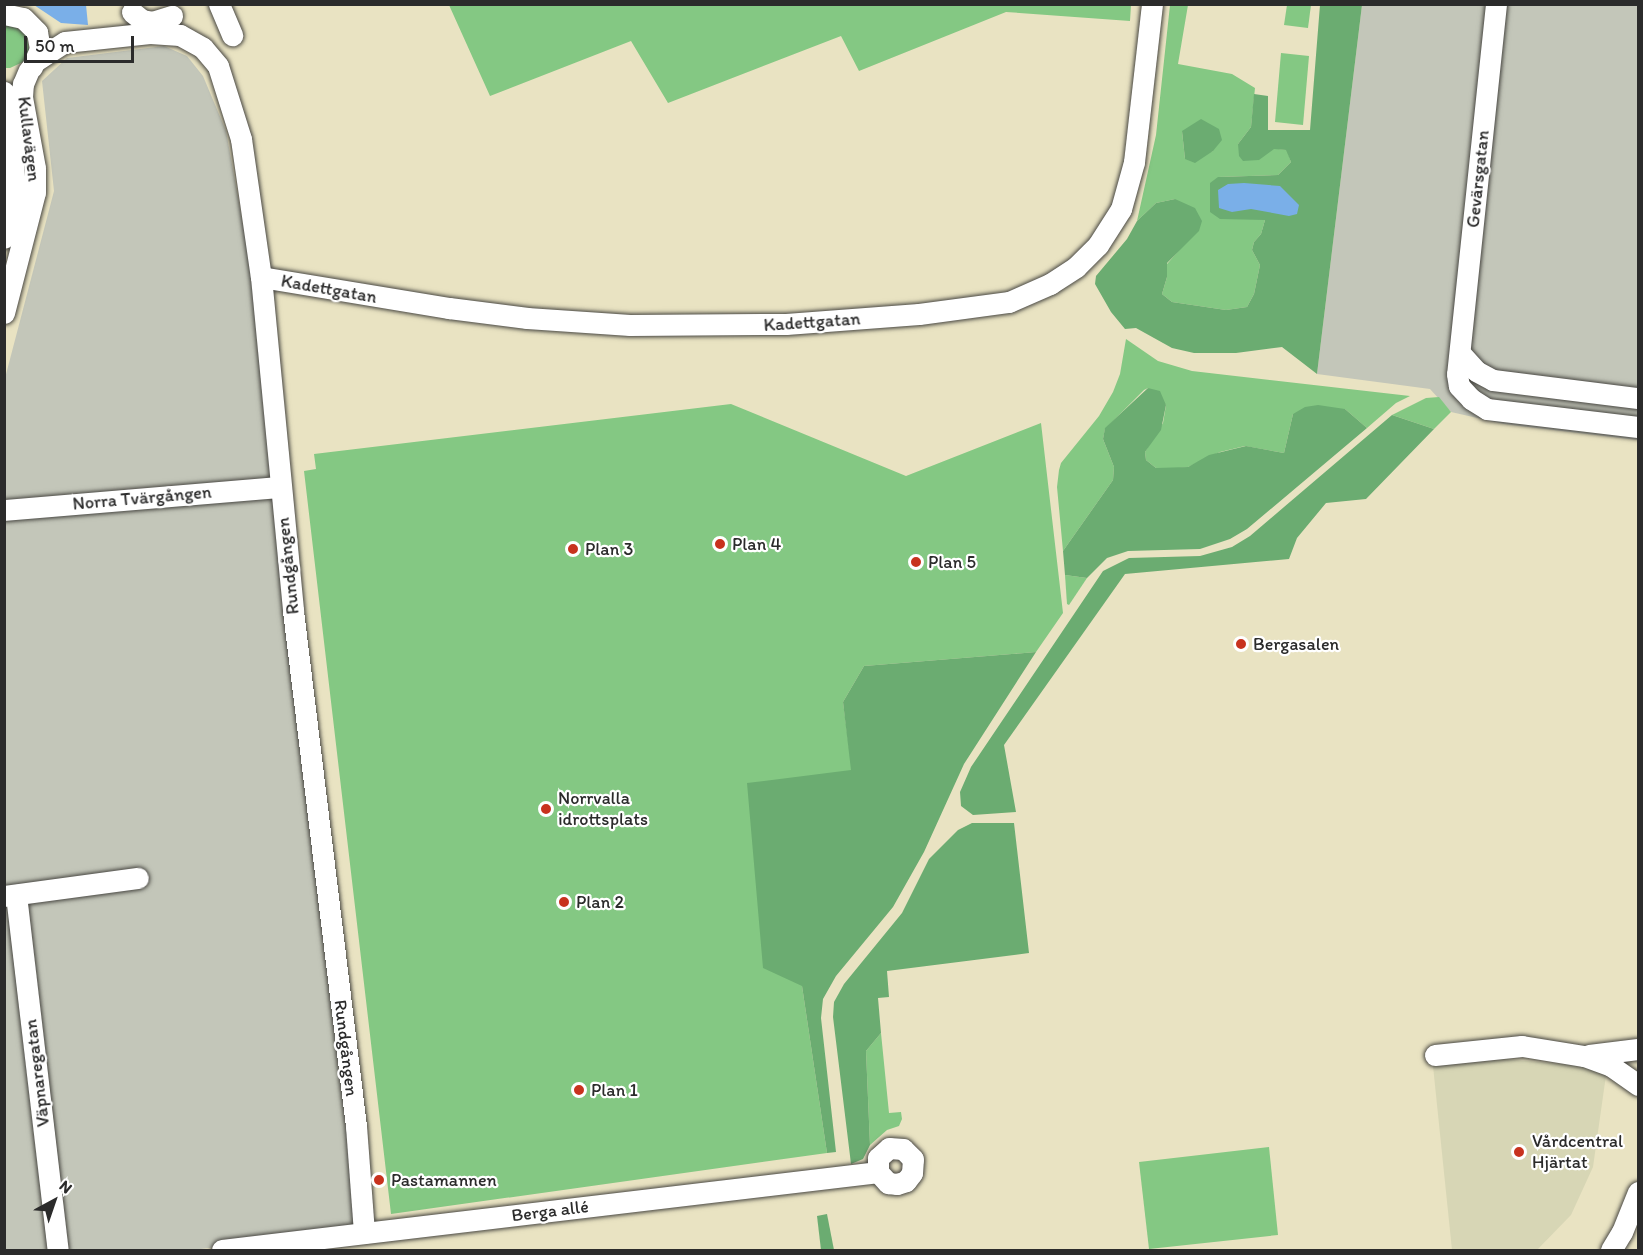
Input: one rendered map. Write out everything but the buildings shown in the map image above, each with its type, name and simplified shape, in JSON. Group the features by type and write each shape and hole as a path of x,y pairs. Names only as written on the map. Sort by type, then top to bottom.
{"street":[{"path":"219,4 232,35"},
{"name":"Kadettgatan","path":"261,277 449,308 527,318 630,326 786,324 913,315 1009,302 1050,284 1081,262 1098,245 1121,209 1134,162 1152,4"},
{"name":"Gevärsgatan","path":"1496,4 1457,374 1460,386 1471,399 1487,408 1638,427"},
{"path":"126,8 142,20 152,22 172,16"},
{"path":"124,35 126,8"},
{"name":"Rundgången","path":"20,17 65,42"},
{"name":"Kullavägen","path":"4,313 35,192 35,168 22,97 23,84 33,65 40,43 20,17"},
{"name":"Rundgången","path":"4,78 14,78 65,42 124,35 180,34 203,48 218,66 241,139 261,277 280,487 356,1126 364,1233"},
{"name":"Kullavägen","path":"4,92 11,119 15,186 4,238"},
{"path":"1460,353 1476,371 1493,380 1638,398"},
{"name":"Norra Tvärgången","path":"4,510 280,487"},
{"path":"10,896 138,878"},
{"name":"Väpnaregatan","path":"10,896 58,1251"},
{"path":"1435,1055 1522,1046 1584,1056 1611,1066 1638,1085"},
{"path":"1584,1056 1638,1049"},
{"path":"1638,1071 1638,1079"},
{"name":"Berga allé","path":"222,1251 878,1172"},
{"path":"1611,1251 1622,1232 1638,1192"}],"shaded area":[{"path":"1362,5 1638,5 1638,440 1504,424 1451,412 1430,389 1317,374"},
{"path":"164,46 187,56 203,76 226,131 256,297 361,1231 192,1250 5,1250 4,382 54,191 42,81 67,58"},
{"name":"Vårdcentral Hjärtat","path":"1503,1059 1607,1068 1593,1167 1571,1215 1537,1250 1452,1250 1433,1066"}],"green space":[{"path":"449,5 1131,5 1130,21 1006,12 859,71 841,36 668,103 631,41 490,96"},
{"path":"1170,5 1188,5 1178,64 1232,74 1255,88 1251,127 1238,144 1287,150 1291,162 1278,175 1218,177 1265,220 1261,234 1254,242 1252,250 1260,265 1254,294 1247,307 1226,310 1172,302 1162,294 1167,277 1167,264 1181,248 1175,199 1156,203 1137,221 1156,135","holes":["1182,131 1213,151 1185,159"]},
{"path":"1287,5 1311,5 1308,28 1284,25"},
{"path":"1320,5 1362,5 1317,374 1282,347 1236,353 1194,353 1172,348 1136,328 1125,329 1111,312 1095,284 1096,276 1127,239 1137,221 1156,203 1175,199 1195,208 1202,221 1199,231 1167,263 1167,277 1162,294 1172,302 1226,310 1247,307 1254,294 1260,265 1252,250 1254,242 1261,234 1265,220 1220,219 1210,212 1210,183 1218,177 1278,175 1291,162 1286,150 1274,149 1259,160 1243,161 1239,156 1238,144 1251,127 1254,94 1268,96 1268,130 1310,130"},
{"path":"10,25 27,36 29,50 23,62 5,68 4,26"},
{"path":"1281,53 1309,56 1303,125 1275,122"},
{"path":"1201,119 1219,129 1222,140 1213,151 1195,163 1185,159 1182,131"},
{"path":"1126,339 1158,361 1192,371 1410,396 1396,403 1367,428 1345,409 1293,414 1284,453 1245,446 1220,452 1188,467 1170,469 1156,468 1146,460 1145,452 1163,423 1166,405 1148,388 1105,429 1103,439 1114,467 1113,480 1063,551 1057,487 1061,463 1099,416 1113,392 1120,374"},
{"path":"1148,388 1160,391 1166,405 1161,430 1145,452 1146,460 1156,468 1188,467 1209,455 1246,446 1284,453 1293,414 1305,407 1318,405 1345,409 1367,428 1247,529 1230,539 1200,549 1128,551 1107,558 1087,578 1065,575 1063,551 1113,480 1114,467 1103,439 1105,428"},
{"path":"1439,397 1451,412 1434,429 1392,415 1426,398"},
{"name":"Norrvalla idrottsplats","path":"731,404 906,476 1041,423 1063,613 1036,652 864,666 843,702 852,770 802,986 827,1153 391,1214 304,471 316,469 314,454"},
{"path":"1392,415 1434,429 1366,499 1326,503 1297,538 1289,559 1125,574 1004,745 1016,812 973,815 961,806 960,792 971,767 1103,571 1129,558 1200,556 1232,547 1250,536"},
{"path":"1065,575 1087,578 1069,605 1067,604"},
{"path":"1036,652 964,764 924,852 893,907 836,976 823,999 821,1018 836,1152 827,1153 802,986 763,968 747,783 851,770 843,702 864,666"},
{"path":"972,823 1014,823 1029,953 887,971 889,997 878,998 881,1033 866,1051 870,1145 863,1159 851,1164 833,1017 834,1002 844,984 902,913 929,859 958,830"},
{"path":"881,1033 889,1113 901,1112 902,1119 899,1126 887,1130 870,1145 866,1051"},
{"path":"1269,1147 1278,1235 1149,1249 1139,1162"},
{"path":"827,1214 834,1250 821,1250 817,1216"}],"water":[{"path":"34,5 86,5 88,25 61,23"},
{"path":"1228,184 1280,186 1299,205 1297,214 1289,216 1251,209 1232,212 1219,208 1218,190"}],"place":[{"name":"Plan 4","path":"720,544"},
{"name":"Plan 3","path":"573,549"},
{"name":"Plan 5","path":"916,562"},
{"name":"Bergasalen","path":"1241,644"},
{"name":"Norrvalla idrottsplats","path":"546,809"},
{"name":"Plan 2","path":"564,902"},
{"name":"Plan 1","path":"579,1090"},
{"name":"Vårdcentral Hjärtat","path":"1519,1152"},
{"name":"Pastamannen","path":"379,1180"}]}
